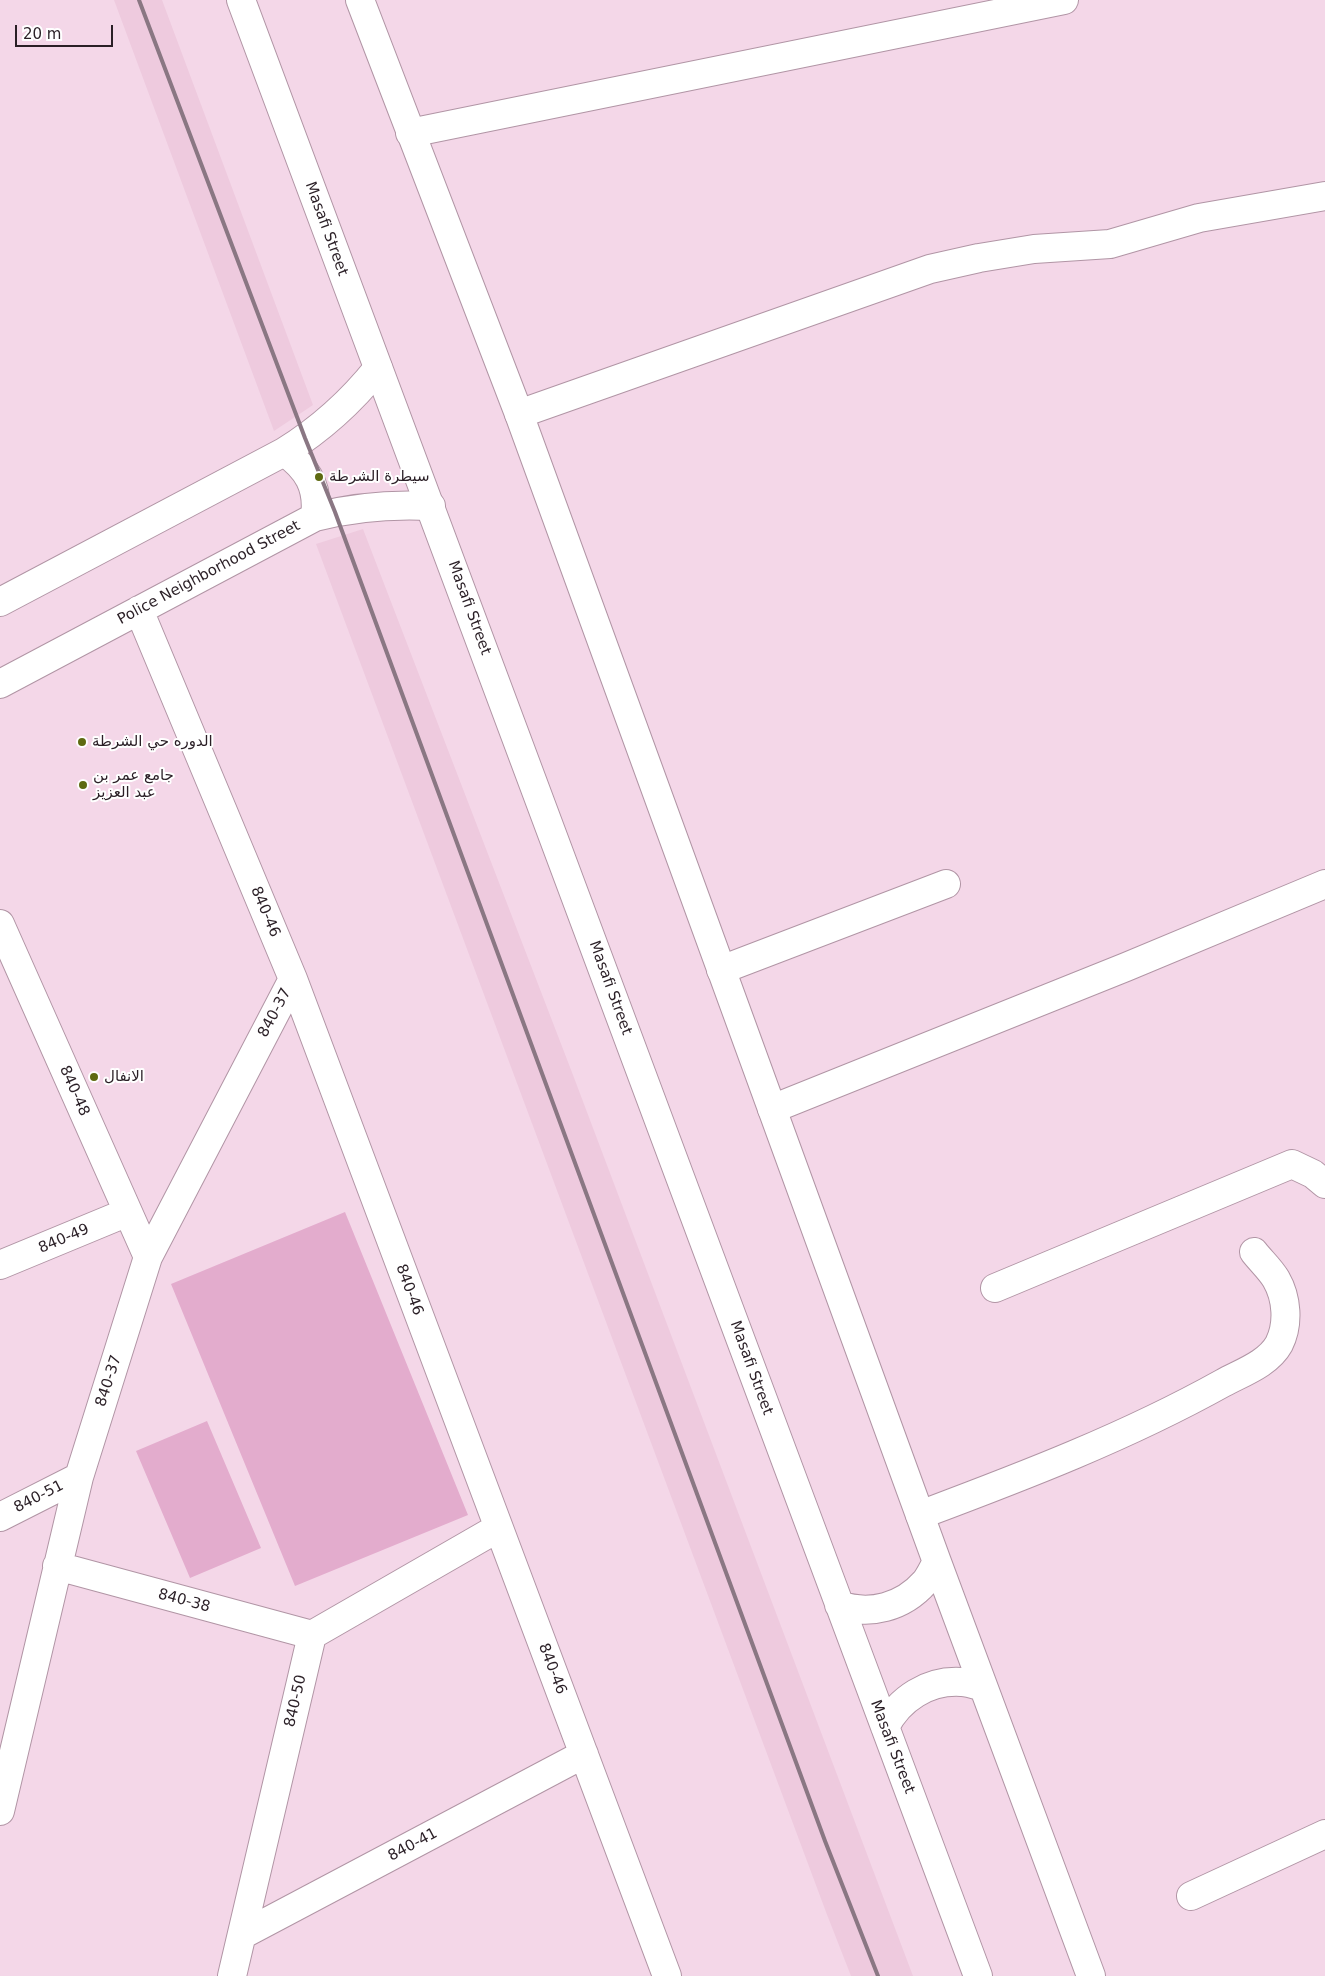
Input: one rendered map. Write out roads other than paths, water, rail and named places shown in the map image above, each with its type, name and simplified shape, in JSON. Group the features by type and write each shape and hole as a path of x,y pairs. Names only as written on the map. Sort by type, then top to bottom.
{"street":[{"name":"Masafi Street","path":"241,0 978,1976"},
{"path":"360,0 519,414 937,1562 1091,1976"},
{"path":"410,133 1064,0"},
{"path":"519,414 930,269 1034,249 1110,244 1199,218 1325,196"},
{"path":"0,602 284,452 332,418 357,394 378,368"},
{"path":"284,452 295,459 311,479 317,504 315,516"},
{"name":"Police Neighborhood Street","path":"0,684 315,516 367,507 431,506"},
{"name":"840-46","path":"139,610 293,978 667,1976"},
{"path":"721,970 946,884"},
{"path":"772,1109 1126,967 1325,884"},
{"name":"840-48","path":"0,924 10,974 128,1212 148,1257"},
{"name":"840-37","path":"1,1803 78,1477 148,1257 293,978"},
{"path":"995,1288 1292,1164 1313,1174 1325,1184"},
{"name":"840-49","path":"0,1265 128,1212"},
{"path":"920,1515 1054,1465 1172,1412 1262,1362 1278,1345 1286,1321 1284,1297 1275,1278 1254,1252"},
{"name":"840-51","path":"0,1517 78,1477"},
{"path":"312,1635 498,1528"},
{"path":"839,1605 848,1608 870,1610 891,1606 910,1596 926,1581 937,1562"},
{"name":"840-38","path":"57,1566 312,1635"},
{"name":"840-50","path":"232,1976 312,1635"},
{"path":"885,1727 902,1702 920,1690 940,1683 961,1682 983,1687"},
{"name":"840-41","path":"242,1935 584,1754"},
{"path":"1192,1896 1325,1834"}],"railway":[{"path":"139,0 305,438 335,512 825,1841 878,1976"}],"place":[{"name":"سيطرة الشرطة","path":"319,477"},
{"name":"الدوره حي الشرطة","path":"82,742"},
{"name":"جامع عمر بن عبد العزيز","path":"83,785"},
{"name":"الانفال","path":"94,1077"}]}
